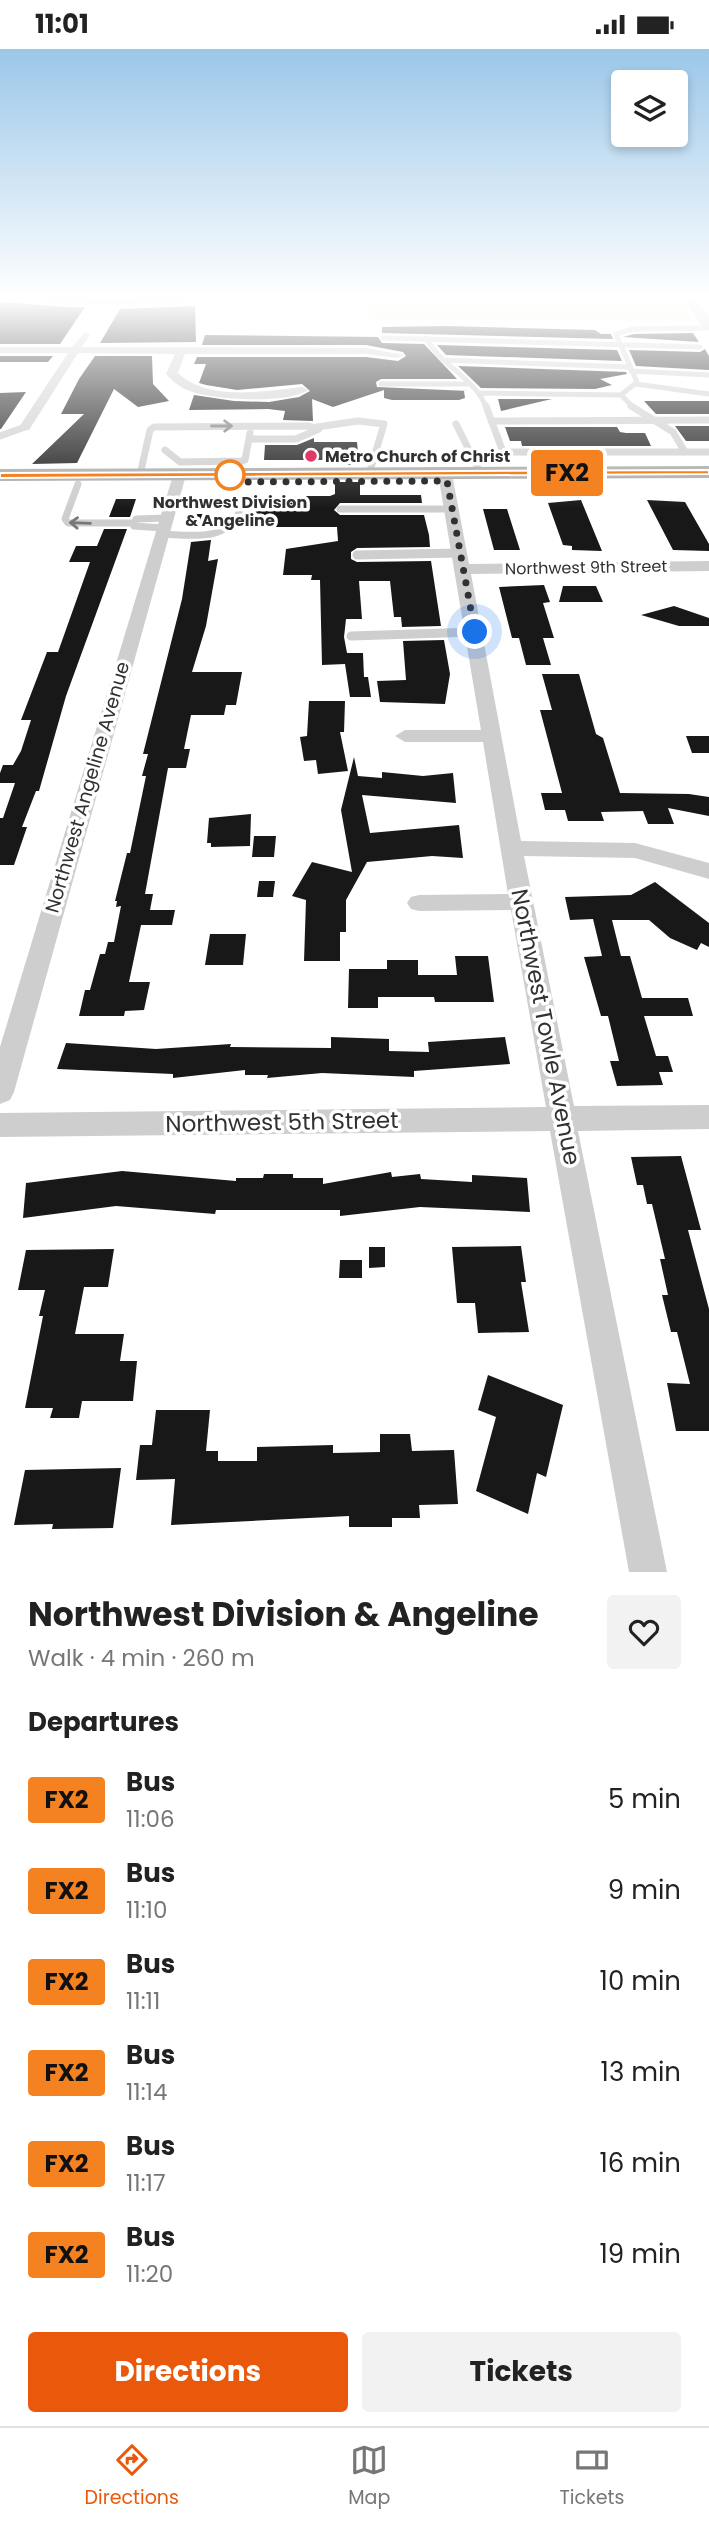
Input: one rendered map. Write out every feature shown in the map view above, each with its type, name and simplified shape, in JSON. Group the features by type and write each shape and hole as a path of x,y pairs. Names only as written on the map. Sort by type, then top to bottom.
{"main road":[{"path":"0,484 78,484 369,474 446,477 481,474 709,472"},
{"path":"0,475 140,475 177,479 709,479"}],"street":[{"path":"25,427 62,367"},
{"path":"175,367 172,374 177,382 196,391 232,394 302,390"},
{"name":"Northwest Towle Avenue","path":"446,477 521,902 648,1572"},
{"name":"Northwest Angeline Avenue","path":"0,1092 177,479"},
{"name":"Northwest 9th Street","path":"462,561 709,566"},
{"path":"405,736 493,736"},
{"path":"513,849 626,848 679,858 709,871"},
{"path":"419,903 521,902"},
{"name":"Northwest 5th Street","path":"0,1125 709,1117"}],"lane":[{"path":"450,367 481,393 621,395 636,382 709,388"},
{"path":"585,367 709,375"},
{"path":"630,369 636,382"},
{"path":"636,382 709,394"},
{"path":"381,384 468,384"},
{"path":"481,393 503,452 709,452"},
{"path":"621,395 637,412 673,432 685,452"},
{"path":"140,475 150,430 154,427 317,427 369,421 384,424 369,474"},
{"path":"491,421 709,421"},
{"path":"456,423 481,474"},
{"path":"165,450 180,462 245,460 252,426"},
{"path":"0,436 25,427"},
{"path":"249,439 311,437 320,429 317,427"},
{"path":"78,484 65,519 68,523 135,523 134,526 230,504 241,508 237,524 227,532 165,521"},
{"path":"340,509 452,509"},
{"path":"357,555 462,561"},
{"path":"351,636 475,632"}],"building":[{"path":"87,367 152,367 153,384 169,401 138,407 114,389 77,463 32,464 84,414 61,414"},
{"path":"205,367 446,367 457,379 381,379 376,382 377,387 469,391 464,391 465,398 459,400 392,400 384,398 384,390 333,407 312,399 313,421 283,420 285,411 268,409 189,410 194,395 234,401 269,402 299,397 310,391 302,384 237,390 199,383"},
{"path":"459,367 627,374 600,379 612,385 595,389 481,388"},
{"path":"656,367 709,367 709,370"},
{"path":"26,392 1,429 0,429 0,393"},
{"path":"498,399 552,399 501,411"},
{"path":"644,401 709,401 709,414 656,414"},
{"path":"675,426 709,426 709,441 686,441"},
{"path":"505,427 617,427 620,432 645,433 651,446 522,446 521,441 510,441"},
{"name":"Metro Church of Christ","path":"314,438 314,442 357,442 359,465 335,465 335,460 264,460 265,445 297,445"},
{"path":"335,482 360,482 360,495 421,495 422,503 340,503 334,510 340,515 424,515 429,535 430,547 357,548 351,552 351,559 357,562 431,561 441,626 402,627 401,617 394,617 390,581 359,581 362,619 346,619 344,637 347,653 363,653 364,677 368,677 371,697 350,697 345,664 322,665 320,580 311,580 312,575 283,575 286,549 338,541 337,527 252,527 255,500 275,500 275,496 330,496 335,494"},
{"path":"116,499 136,499 130,517 109,517"},
{"path":"581,500 602,551 572,550 572,546 563,545 548,503"},
{"path":"647,500 685,502 709,544 709,551 673,550"},
{"path":"483,509 507,509 520,550 494,550"},
{"path":"197,514 214,514 213,527 194,529"},
{"path":"104,529 127,529 66,696 39,791 36,791 22,827 27,827 14,865 0,865 0,818 3,818 15,783 0,783 0,773 3,765 13,765 21,751 31,720 21,720 47,652 58,652 90,562 69,562 76,546 97,546"},
{"path":"211,540 208,561 218,559 206,626 192,672 242,672 236,705 226,705 224,715 191,715 184,749 190,749 186,768 168,768 145,894 153,894 150,910 175,910 172,925 141,925 129,982 150,982 144,1010 125,1011 124,1016 79,1016 85,990 90,990 100,954 105,954 108,942 114,942 121,906 116,907 115,901 127,853 130,853 146,776 142,776 148,754 143,754 182,599 191,542"},
{"path":"544,585 550,602 543,603 554,638 543,638 551,665 526,665 519,638 512,638 499,587"},
{"path":"563,586 596,586 603,602 559,602"},
{"path":"674,606 709,618 709,626 679,626 641,615"},
{"path":"444,640 450,674 445,704 380,702 377,681 406,680 403,641"},
{"path":"542,674 579,674 596,734 603,738 620,793 709,797 709,816 668,808 674,824 648,824 643,811 601,812 604,821 568,821 565,810 545,810 541,793 562,793 540,710 552,710"},
{"path":"309,701 345,701 344,732 340,732 348,771 318,774 316,760 304,761 300,737 307,736"},
{"path":"686,736 709,736 709,753 692,753"},
{"path":"354,757 358,776 382,778 382,772 423,776 453,773 456,803 362,795 370,833 459,825 463,858 432,856 367,862 346,900 346,932 340,932 340,961 304,961 306,900 292,896 312,862 352,872 341,810"},
{"path":"251,814 250,846 211,847 211,843 207,843 209,818"},
{"path":"254,836 276,836 274,857 252,857"},
{"path":"259,881 275,881 273,897 257,897"},
{"path":"655,882 709,923 709,947 701,943 697,950 670,938 649,920 612,920 621,956 630,956 642,998 688,998 693,1016 644,1016 656,1056 668,1056 673,1072 659,1072 663,1085 617,1086 610,1061 619,1061 608,1016 601,1016 584,957 602,956 593,919 570,920 565,897 631,895"},
{"path":"210,934 246,934 243,965 205,965"},
{"path":"455,956 488,956 494,1002 435,1002 434,997 378,997 378,1008 348,1008 349,969 387,969 387,960 418,960 418,975 457,975"},
{"path":"331,1037 389,1039 389,1051 429,1052 428,1042 505,1037 510,1064 414,1071 414,1077 322,1073 267,1078 268,1075 245,1075 245,1070 173,1078 173,1074 57,1069 66,1043 156,1049 231,1044 230,1047 331,1048"},
{"path":"681,1156 701,1230 688,1230 709,1309 709,1431 676,1431 667,1383 690,1384 677,1332 671,1332 662,1295 668,1295 660,1259 665,1259 652,1204 647,1204 643,1185 637,1185 631,1157"},
{"path":"122,1171 236,1181 236,1178 263,1178 264,1174 293,1174 293,1178 323,1178 323,1184 391,1172 392,1177 420,1174 421,1179 472,1182 472,1175 527,1178 530,1212 420,1207 340,1216 340,1210 216,1210 215,1214 116,1206 23,1218 26,1183"},
{"path":"521,1246 526,1282 521,1282 529,1332 478,1333 475,1303 457,1303 452,1247"},
{"path":"369,1247 385,1247 385,1267 369,1268"},
{"path":"114,1249 108,1287 84,1287 75,1334 124,1334 120,1361 137,1361 133,1401 82,1401 79,1418 50,1418 53,1408 25,1408 43,1316 39,1316 45,1290 18,1290 26,1250"},
{"path":"340,1260 362,1260 362,1278 339,1278"},
{"path":"488,1375 563,1405 546,1477 537,1473 528,1514 476,1491 496,1417 478,1410"},
{"path":"156,1410 210,1410 206,1451 218,1451 218,1461 257,1461 257,1447 333,1445 333,1453 380,1452 380,1434 410,1434 412,1451 454,1450 458,1504 419,1505 420,1518 392,1518 392,1527 349,1527 349,1516 171,1525 175,1479 136,1480 140,1445 152,1445"},
{"path":"121,1468 113,1528 52,1529 53,1524 14,1525 25,1470"}],"bus line":[{"name":"FX2","path":"0,475 709,472"}],"place":[{"name":"Metro Church of Christ","path":"311,456"},
{"name":"Northwest Division & Angeline","path":"230,475"}],"route":[{"path":"230,475 230,482 447,481 475,632"}]}
